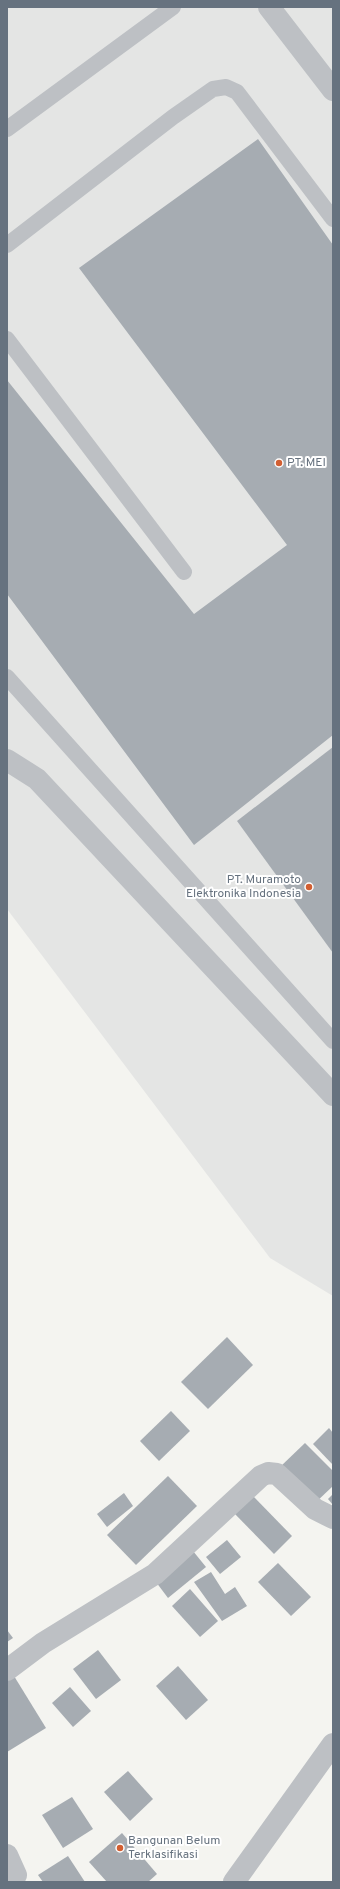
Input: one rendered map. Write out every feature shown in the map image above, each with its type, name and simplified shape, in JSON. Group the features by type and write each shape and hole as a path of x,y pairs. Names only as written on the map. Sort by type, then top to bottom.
{"street":[{"path":"269,7 333,90"},
{"path":"7,760 37,779 333,1095"},
{"path":"7,1670 43,1643 155,1574 261,1476 268,1473 277,1474 315,1509 333,1518"},
{"path":"234,1882 333,1744"},
{"path":"7,1855 16,1875 12,1882"}],"lane":[{"path":"7,129 173,7"},
{"path":"7,245 173,116 213,89 226,87 237,92 333,219"},
{"path":"7,339 184,572"},
{"path":"7,677 333,1041"}],"shaded area":[{"path":"7,7 333,7 333,1296 270,1258 7,909"}],"building":[{"name":"PT. MEI","path":"258,139 333,245 333,735 194,845 7,594 7,380 194,614 287,545 79,268"},
{"name":"PT. Muramoto Elektronika Indonesia","path":"333,747 333,953 237,821"},
{"path":"227,1337 253,1365 208,1409 181,1382"},
{"path":"171,1411 190,1431 159,1461 140,1441"},
{"path":"329,1428 333,1433 333,1465 313,1444"},
{"path":"305,1443 333,1471 333,1486 315,1503 280,1467"},
{"path":"168,1476 197,1506 136,1565 107,1535"},
{"path":"124,1493 133,1506 107,1527 97,1514"},
{"path":"333,1494 333,1505 328,1499"},
{"path":"252,1495 292,1536 274,1554 234,1513"},
{"path":"227,1540 241,1557 220,1574 206,1557"},
{"path":"193,1551 206,1567 168,1598 156,1582"},
{"path":"278,1563 311,1597 291,1616 258,1582"},
{"path":"211,1572 225,1594 235,1587 247,1606 222,1621 194,1582"},
{"path":"190,1589 218,1621 200,1637 172,1606"},
{"path":"7,1630 13,1638 7,1642"},
{"path":"98,1650 121,1680 96,1699 73,1669"},
{"path":"178,1666 208,1700 186,1720 156,1686"},
{"path":"14,1676 46,1728 7,1752 7,1681"},
{"path":"70,1687 91,1711 73,1727 52,1703"},
{"name":"Bangunan Belum Terklasifikasi","path":"128,1771 153,1799 130,1821 104,1792"},
{"name":"Bangunan Belum Terklasifikasi","path":"72,1797 93,1829 63,1848 42,1815"},
{"name":"Bangunan Belum Terklasifikasi","path":"122,1833 157,1874 148,1882 107,1882 89,1862"},
{"path":"68,1856 85,1882 43,1882 38,1875"}],"place":[{"name":"PT. MEI","path":"279,463"},
{"name":"PT. Muramoto Elektronika Indonesia","path":"309,887"},
{"name":"Bangunan Belum Terklasifikasi","path":"120,1848"}]}
